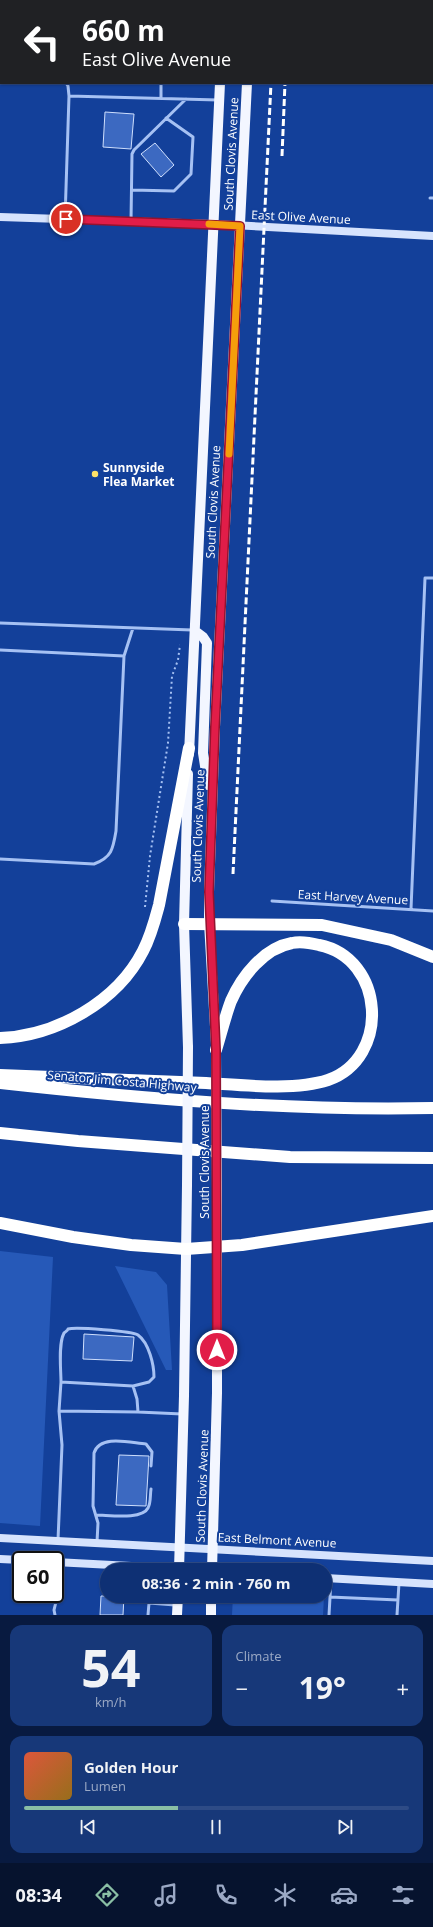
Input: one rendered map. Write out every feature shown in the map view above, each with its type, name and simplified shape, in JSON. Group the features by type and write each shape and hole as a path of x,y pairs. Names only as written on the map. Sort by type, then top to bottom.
{"highway":[{"path":"0,1038 33,1034 65,1023 83,1013 108,994 122,980 143,952 153,927 159,905 189,748"},
{"path":"184,924 322,925 391,940 433,957"},
{"path":"0,1075 250,1085 292,1085 326,1080 338,1076 349,1068 358,1059 368,1039 373,1012 368,987 362,975 355,966 335,951 324,946 308,943 293,943 281,947 258,962 243,979 230,1003 216,1050"},
{"name":"Senator Jim Costa Highway","path":"0,1083 144,1098 227,1104 298,1108 433,1108"},
{"path":"0,1133 78,1141 283,1157 433,1158"},
{"path":"0,1224 73,1237 138,1246 186,1249 217,1247 433,1216"}],"main road":[{"name":"South Clovis Avenue","path":"179,1563 184,1414 187,1186 188,1048 184,924 189,748 220,84"},
{"name":"South Clovis Avenue","path":"212,1563 217,1393 217,1188 216,1050 209,924 212,810 247,84"},
{"name":"East Olive Avenue","path":"0,217 214,224 433,236"},
{"path":"195,630 207,643 204,753 212,810"},
{"name":"East Belmont Avenue","path":"0,1538 433,1561"},
{"path":"0,1559 12,1560"},
{"path":"64,1562 100,1565"},
{"path":"332,1578 433,1584"},
{"path":"210,1615 211,1603"}],"lane":[{"path":"66,219 69,96 67,84"},
{"path":"161,84 161,98"},
{"path":"69,96 220,100"},
{"path":"131,221 132,154 186,99"},
{"path":"132,190 174,191 191,174 193,138 166,118"},
{"path":"411,909 425,578 433,578"},
{"path":"0,623 195,630"},
{"path":"0,859 94,864 104,860 113,849 116,831 124,656 132,628"},
{"path":"0,650 124,656"},
{"name":"East Harvey Avenue","path":"272,901 433,911"},
{"path":"58,1540 62,1445 59,1411 61,1348 64,1333 68,1329 76,1329 133,1333 139,1336 152,1358 154,1377 149,1382 133,1386 61,1382"},
{"path":"133,1386 137,1399 138,1412"},
{"path":"59,1411 184,1414"},
{"path":"97,1542 96,1515 93,1506 92,1493 94,1453 96,1447 103,1442 114,1441 146,1444 152,1452 152,1466"},
{"path":"96,1515 136,1516 145,1513 149,1507 151,1489"},
{"path":"397,1615 399,1582"},
{"path":"332,1597 398,1600"},
{"path":"54,1615 56,1603"},
{"path":"148,1615 149,1603 178,1605"},
{"path":"329,1615 330,1603"}],"path":[{"path":"145,914 150,856 168,743 172,676 178,660 180,646"}],"shaded area":[{"path":"0,1251 53,1257 40,1526 0,1523"},
{"path":"115,1266 156,1272 167,1285 172,1370 166,1370"},
{"path":"233,1603 324,1603 323,1615 232,1615"}],"building":[{"path":"105,112 134,114 131,149 103,147"},
{"path":"155,143 174,165 161,177 141,154"},
{"path":"84,1334 134,1337 132,1361 83,1359"},
{"path":"119,1455 149,1456 146,1506 116,1505"},
{"path":"101,1603 124,1603 123,1615 100,1615"}],"railway":[{"path":"233,874 271,84"},
{"path":"282,156 285,84"}],"slow traffic":[{"path":"209,224 240,226 229,454"}],"place":[{"name":"Sunnyside Flea Market","path":"95,474"}],"route":[{"path":"66,219 240,226 215,727 209,892 209,924 216,1050 217,1350"}]}
